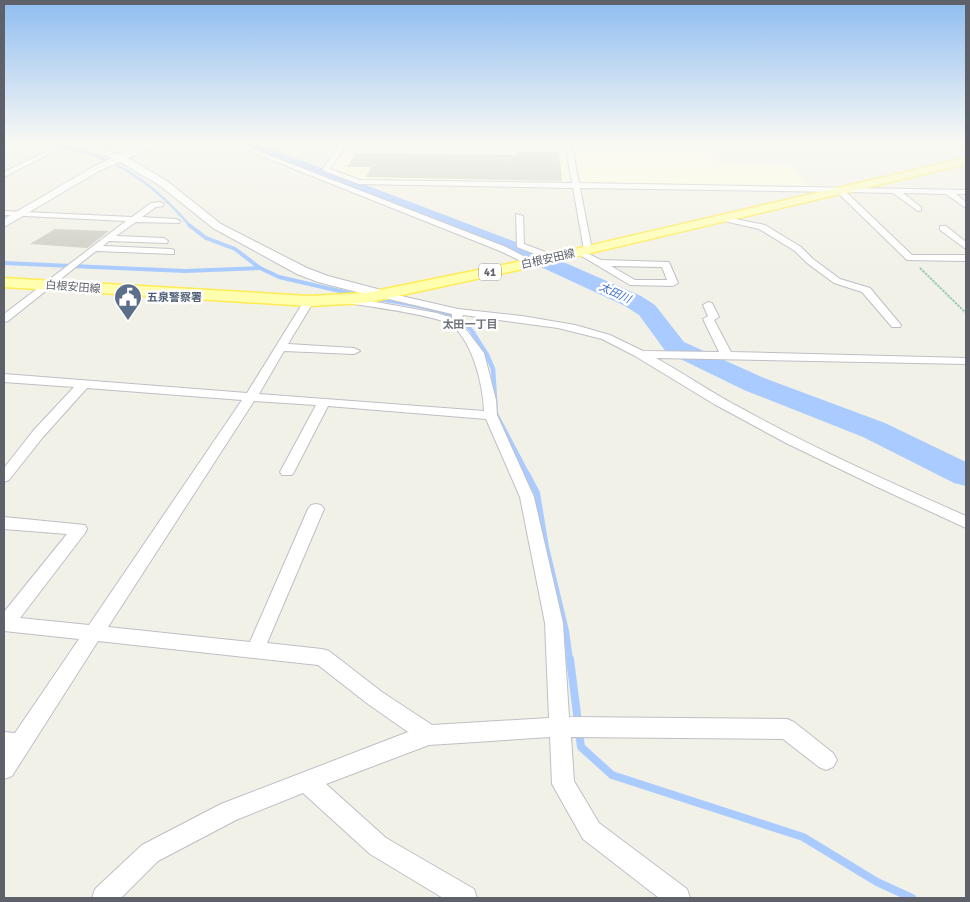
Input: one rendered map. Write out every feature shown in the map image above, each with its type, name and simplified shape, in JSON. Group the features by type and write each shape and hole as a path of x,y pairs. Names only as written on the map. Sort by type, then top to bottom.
{"main road":[{"name":"白根安田線","path":"4,283 309,301 348,300 384,295 532,263 865,185"}],"street":[{"path":"4,224 69,185"},
{"path":"166,185 217,226 323,279 384,295 457,318 478,353 490,400 491,415 527,496 554,622 563,784 591,831 678,898"},
{"path":"341,185 503,249 532,263"},
{"path":"575,185 584,251 599,263 633,283 673,283 666,264 599,263"},
{"path":"582,185 966,192"},
{"path":"840,191 910,258 966,258"},
{"path":"895,191 918,209"},
{"path":"947,192 966,206"},
{"path":"4,319 107,238 154,205 160,204"},
{"path":"4,213 176,221"},
{"path":"520,216 520,245 553,258"},
{"path":"723,218 762,227 798,249 810,261 837,281 866,290 896,326"},
{"path":"944,228 966,246"},
{"path":"107,238 164,241"},
{"path":"95,248 170,252"},
{"path":"348,300 457,318 472,312 604,336 643,354 733,410 863,477 966,522"},
{"path":"4,768 12,743 93,632 251,396 309,301"},
{"path":"708,305 714,317 708,319 727,356"},
{"path":"281,347 354,351"},
{"path":"643,354 966,361"},
{"path":"4,378 491,415"},
{"path":"4,477 38,434 83,385"},
{"path":"287,472 324,402"},
{"path":"255,650 316,509"},
{"path":"4,523 79,529 4,624"},
{"path":"4,624 322,656 375,698 429,735"},
{"path":"104,898 150,853 229,812 374,754 429,735 559,727 787,729 826,760"},
{"path":"306,781 378,846 465,898"}],"path":[{"path":"910,258 966,313"}],"shaded area":[{"path":"741,185 808,185 809,186"}],"building":[{"path":"55,229 109,231 87,248 30,244"}],"waterway":[{"path":"148,185 174,208 189,225"},
{"name":"太田川","path":"352,185 522,251 633,301 647,310 675,347 754,384 874,430 966,475"},
{"path":"189,225 206,238 235,249 260,268"},
{"path":"4,263 185,271 260,268"},
{"path":"260,268 279,277 357,295"},
{"path":"373,298 442,312 466,325 474,334"},
{"path":"473,333 487,355 493,369 496,414 528,475"},
{"path":"527,474 537,493 546,547 566,631 570,660"},
{"path":"570,659 578,722"},
{"path":"579,733 581,747 612,775 803,837 877,882 912,898"}],"place":[{"name":"五泉警察署","path":"128,321"}],"district":[{"name":"太田一丁目","path":"470,324"}]}
